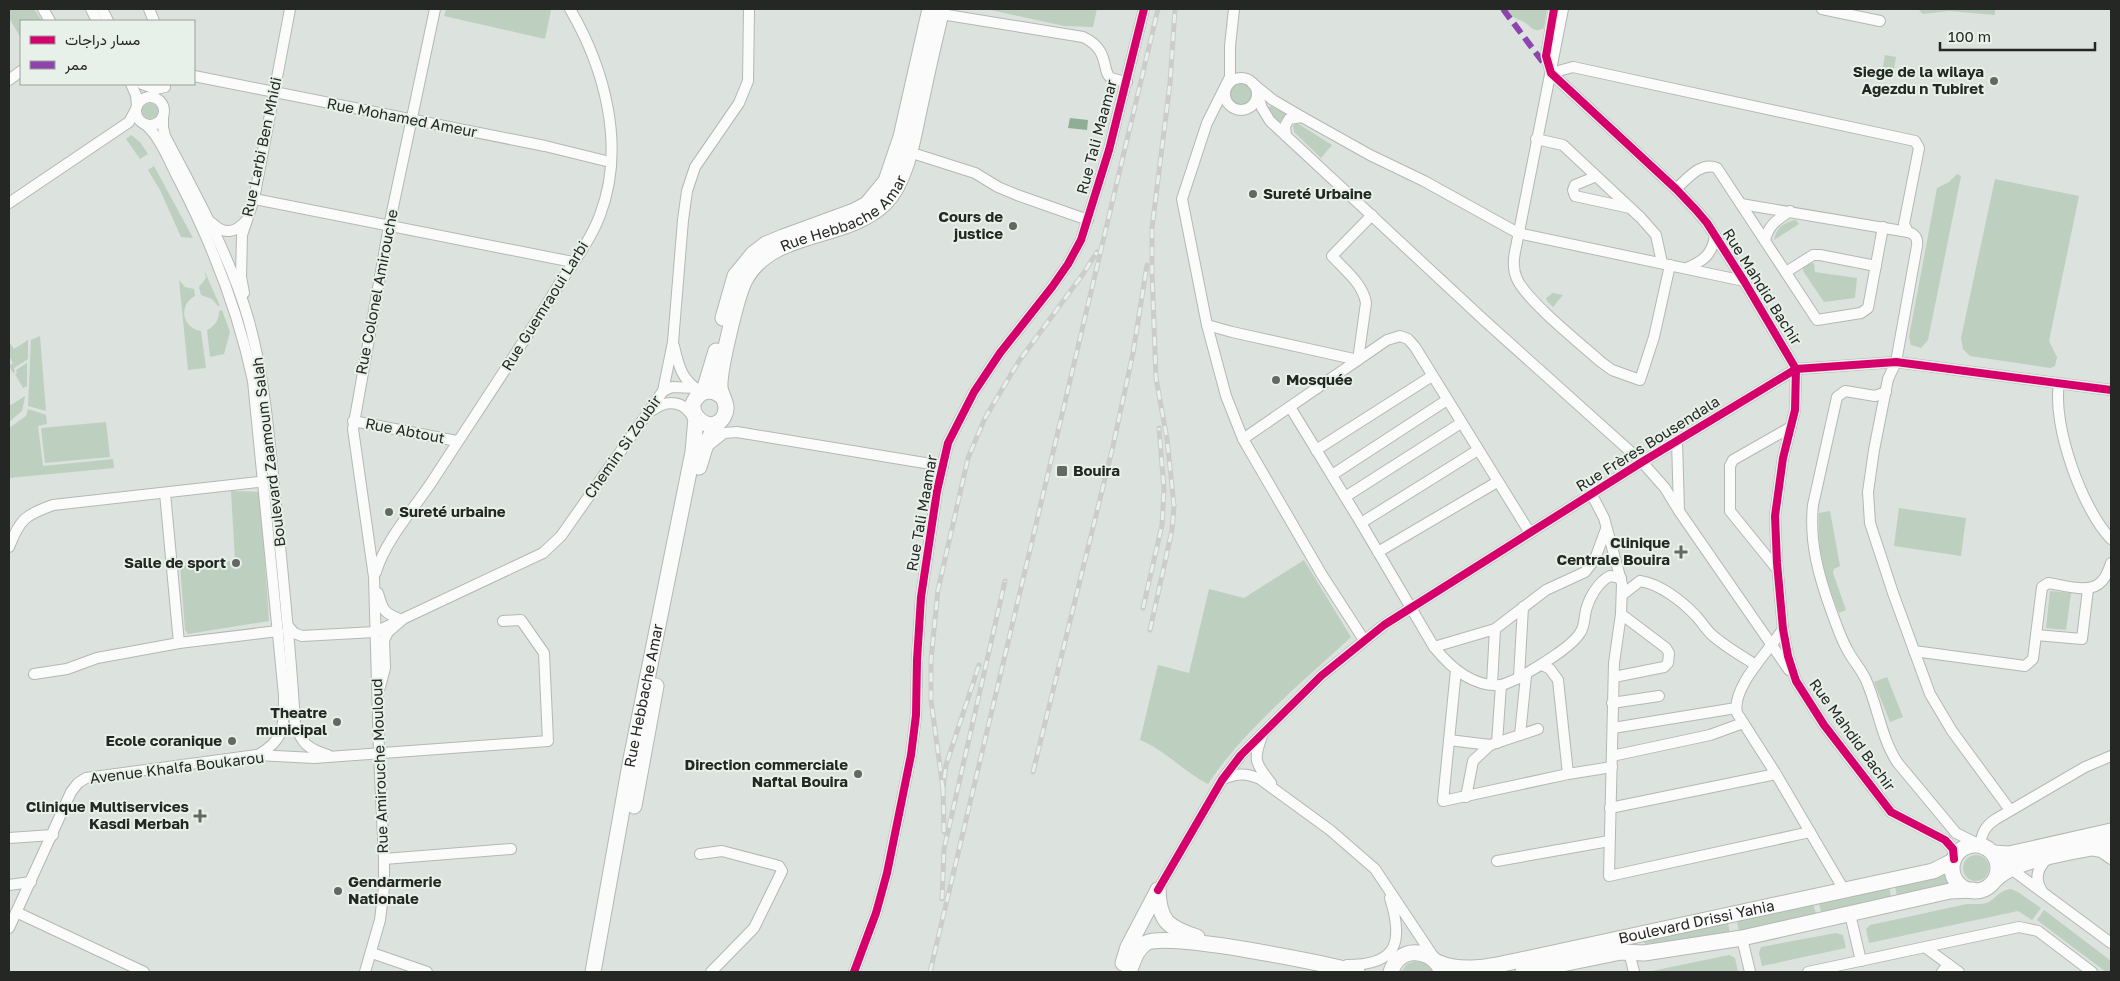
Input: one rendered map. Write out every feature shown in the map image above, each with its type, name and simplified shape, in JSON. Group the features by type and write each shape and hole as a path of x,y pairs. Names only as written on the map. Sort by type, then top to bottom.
{"main road":[{"name":"Rue Hebbache Amar","path":"725,404 720,388 721,374 737,305 746,280 754,268 768,256 798,242 856,223 884,204 896,190 909,152 938,10"},
{"name":"Rue Hebbache Amar","path":"700,391 711,374 730,289 735,276 743,264 766,244 839,218 860,208 877,194 886,181 901,137 938,10"},
{"path":"700,391 715,392 725,404 722,420 717,423 706,424 690,414 700,391"},
{"name":"Rue Hebbache Amar","path":"593,972 631,759 693,452 690,414"},
{"name":"Rue Hebbache Amar","path":"602,972 702,454 717,423"},
{"path":"2111,831 2009,854 1965,848 1954,860 1953,871 1956,880 1963,887 1973,890 1986,888 2010,868 2111,844"},
{"path":"1989,852 1998,870 1994,881"},
{"name":"Boulevard Drissi Yahia","path":"1391,972 1395,963 1400,958 1412,952 1426,954 1439,967 1467,969 1498,964 1932,871 1954,860"},
{"path":"1158,890 1162,916 1168,924 1184,933 1227,947"},
{"path":"1120,972 1128,947 1158,890"},
{"name":"Boulevard Drissi Yahia","path":"1528,972 1621,952 1644,953 1687,948 1742,938 1950,890 1973,890"},
{"path":"1129,972 1137,952 1148,942 1166,940 1227,947 1331,965 1357,972"}],"street":[{"name":"Rue Larbi Ben Mhidi","path":"247,316 241,277 242,235 254,199 290,9"},
{"name":"Rue Colonel Amirouche","path":"374,577 355,448 353,421 389,226 435,9"},
{"name":"Rue Guemraoui Larbi","path":"374,577 385,546 401,528 518,351 600,215 609,181 610,117 605,94 588,44 570,9"},
{"name":"Chemin Si Zoubir","path":"379,630 514,567 552,546 561,536 666,385 673,342 687,191 695,167 740,104 745,92 748,81 749,9"},
{"name":"Rue Tali Maamar","path":"854,972 876,913 887,873 911,755 916,715 921,597 937,491 948,443 974,392 1000,353 1068,264 1088,220 1099,187 1127,82 1144,9"},
{"path":"1232,107 1226,99 1226,89 1230,77 1230,46 1234,9"},
{"path":"1551,73 1546,56 1554,9"},
{"path":"1536,139 1563,145 1631,208 1656,235 1666,264 1654,337 1640,380 1612,370 1601,362 1522,288 1514,270 1518,233 1536,139 1563,9"},
{"path":"1822,9 1880,21"},
{"path":"938,10 1083,37 1093,41 1100,49 1104,57 1106,73 1110,77 1127,82"},
{"path":"1231,60 1252,85 1270,121 1485,321 1642,462 1665,488 1796,680"},
{"path":"1551,73 1573,67 1916,141 1920,148 1904,224 1908,232"},
{"path":"9,80 20,72"},
{"name":"Rue Mahdid Bachir","path":"1551,73 1676,189 1696,210 1744,281 1796,369 1795,410 1776,499 1778,570 1783,629 1788,656 1796,680 1824,725 1891,812 1945,840 1953,849 1954,860"},
{"name":"Rue Mohamed Ameur","path":"195,76 411,119 610,162"},
{"path":"1364,640 1322,575 1242,439 1226,396 1207,325 1182,199 1211,114 1232,81 1243,79 1271,99 1302,117 1518,233 1744,281"},
{"path":"131,85 136,95 136,116 143,124"},
{"path":"142,85 153,97 161,102 163,111"},
{"path":"144,85 156,89 166,85"},
{"path":"129,122 156,124 163,111 166,85"},
{"path":"9,203 129,122 136,107 144,98 153,97 166,85"},
{"path":"1211,114 1219,109 1232,107 1241,110 1246,109 1254,103 1252,85"},
{"path":"1262,108 1261,100 1264,98 1271,99"},
{"path":"1246,109 1270,121"},
{"name":"Boulevard Zaamoum Salah","path":"163,111 165,136 210,220 226,258 247,316 262,373 268,481 283,629 295,724 300,740"},
{"path":"1286,136 1286,126 1289,119 1302,117"},
{"name":"Boulevard Zaamoum Salah","path":"143,124 162,148 202,224 236,312 245,342 253,381 268,481"},
{"path":"909,152 975,173 1017,196 1088,220"},
{"path":"1676,189 1702,167 1711,166 1717,168 1817,320 1864,312 1870,304 1883,228"},
{"path":"1594,174 1592,178 1575,185 1573,193 1578,198 1631,208"},
{"path":"1607,204 1613,199 1614,192"},
{"path":"254,199 573,262"},
{"path":"1741,204 1914,234 1917,242 1896,362 1888,379 1868,492 1868,507 1878,550 1930,694 1940,713 2010,810"},
{"path":"1765,241 1767,230 1775,221 1790,211"},
{"path":"1358,360 1366,303 1365,295 1332,256 1372,215"},
{"path":"210,220 220,230 230,232 241,227 248,219"},
{"path":"1687,268 1702,261 1708,255 1714,244 1715,236"},
{"path":"1786,272 1813,255 1876,266"},
{"path":"1207,325 1358,360"},
{"path":"1214,348 1220,339 1232,332"},
{"path":"1242,439 1387,340 1400,336 1408,340 1414,347 1530,533"},
{"path":"673,342 680,370 685,380 700,391"},
{"name":"Rue Frères Bousendala","path":"1158,890 1222,780 1241,755 1321,676 1364,640 1384,625 1677,440 1796,369 1896,362 2111,390"},
{"path":"1316,450 1432,376"},
{"path":"2058,384 2058,406 2064,435 2076,475 2091,512 2101,528 2111,538"},
{"path":"666,385 700,391"},
{"path":"666,385 690,414"},
{"path":"1886,392 1874,396 1845,391 1836,397 1813,505 1811,522 1816,564 1840,635 1848,653 1858,664 1867,682 1889,750 1896,762 1956,833 1989,852 2111,943"},
{"path":"1332,475 1447,400"},
{"path":"648,413 661,404 671,402 690,414"},
{"path":"725,404 726,420 737,432"},
{"path":"1290,407 1434,648 1447,663 1471,679 1496,684 1522,676 1542,665 1574,641 1580,634 1585,622 1586,609 1600,583 1610,576 1621,578"},
{"name":"Rue Abtout","path":"353,421 457,441"},
{"path":"1345,497 1461,422"},
{"path":"1778,570 1730,511 1730,466 1733,460 1791,427"},
{"path":"702,454 724,433 737,432 943,466"},
{"path":"1677,440 1679,511"},
{"path":"1361,523 1478,450"},
{"path":"9,547 21,522 34,512 54,505 268,481"},
{"path":"1378,552 1498,482"},
{"path":"165,493 179,643"},
{"path":"1592,495 1604,518 1621,578 1622,595 1612,703 1609,876 1810,832"},
{"path":"1434,648 1495,629 1546,590 1585,572 1596,559 1606,529"},
{"path":"1914,651 2025,666 2033,659 2042,587 2044,584 2088,589 2104,580 2111,563"},
{"path":"374,577 383,609 379,630 384,640 385,668 378,693"},
{"name":"Rue Amirouche Mouloud","path":"365,972 380,920 384,886 376,661 379,630 374,577"},
{"path":"1622,595 1640,581 1651,583 1695,614 1709,632 1731,650 1756,665"},
{"path":"2036,635 2082,639 2088,589"},
{"path":"1520,735 1522,607"},
{"path":"383,609 390,615 402,620 388,632 384,640"},
{"path":"1614,677 1664,667 1668,663 1669,653 1666,648 1621,614"},
{"name":"Avenue Khalfa Boukarou","path":"53,835 71,792 78,783 97,775 257,756 314,758 548,741 544,653 521,620 502,621"},
{"path":"34,674 66,669 97,658 179,643 283,629 302,636 360,633 379,630"},
{"name":"Boulevard Zaamoum Salah","path":"279,739 283,728 284,709 283,629"},
{"path":"1494,744 1495,629"},
{"path":"1783,629 1773,645 1756,665 1742,689 1736,708 1743,723 1776,774 1844,890"},
{"path":"360,633 370,644 376,661"},
{"path":"1542,665 1550,669 1558,680 1568,774"},
{"path":"1456,670 1443,801 1568,774 1710,735 1743,723"},
{"path":"1612,703 1659,696"},
{"path":"1613,728 1736,708"},
{"path":"1466,797 1473,760 1494,744 1538,729"},
{"path":"257,756 268,749 284,733 292,732 316,751 334,756"},
{"path":"1263,733 1256,750 1257,765 1276,789"},
{"path":"279,739 279,750 289,756 296,754 300,750 300,740"},
{"path":"1449,740 1494,744"},
{"path":"1989,852 1982,835 1986,827 2010,810 2085,767 2111,756"},
{"path":"1222,780 1238,773 1249,774 1276,789 1356,851 1375,869 1439,967"},
{"path":"1610,808 1776,774"},
{"path":"9,838 53,835 9,928"},
{"path":"1497,861 1609,841"},
{"path":"384,859 511,849"},
{"path":"2086,850 2096,850 2111,859"},
{"path":"700,854 722,851 782,868 782,872 754,928 711,972"},
{"path":"2043,892 2037,880 2038,872 2042,863 2048,858"},
{"path":"1994,881 2011,876 2024,878"},
{"path":"9,885 31,882"},
{"path":"1331,965 1366,965 1378,962 1392,949 1396,941 1397,929 1387,888"},
{"path":"16,912 144,972"},
{"path":"1850,914 1860,961"},
{"path":"1808,972 1926,948 2009,928 2028,928 2038,931 2092,972"},
{"path":"1742,938 1750,972"},
{"path":"1926,948 1945,968 1959,972"},
{"path":"1629,952 1634,972"},
{"path":"372,953 427,972"}],"shaded area":[{"path":"9,9 34,9 41,20 20,20 20,36 9,18"},
{"path":"446,9 551,10 545,39 444,16"},
{"path":"986,9 1097,9 1093,27 1064,26"},
{"path":"1507,9 1547,9 1544,28 1540,30 1534,29 1514,17"},
{"path":"1918,9 1995,9 1995,15 1949,11 1923,14"},
{"path":"1885,55 1896,57 1893,74 1882,72"},
{"path":"1241,84 1251,91 1252,95 1245,105 1241,106 1231,99 1230,95 1237,85"},
{"path":"150,103 156,105 158,111 156,117 150,119 144,117 142,111 144,105"},
{"path":"1270,106 1286,114 1279,123 1267,109"},
{"path":"1070,118 1088,120 1087,130 1068,128"},
{"path":"1297,123 1332,145 1321,158 1294,132 1293,126"},
{"path":"131,135 140,142 148,154 140,159 126,139"},
{"path":"154,166 193,238 181,237 160,190 148,170"},
{"path":"1957,174 1961,176 1928,340 1921,348 1911,345 1909,337 1937,188 1949,182"},
{"path":"1995,179 2079,196 2049,341 2057,357 2055,366 2050,368 1970,356 1963,349 1961,338"},
{"path":"1796,220 1799,224 1774,240 1781,226"},
{"path":"1814,263 1815,272 1857,278 1855,298 1824,302 1803,271 1804,265"},
{"path":"204,270 220,306 212,299 201,295 199,287 206,278"},
{"path":"179,280 185,287 194,289 195,296 186,305 184,316 190,326 201,331 206,368 188,370"},
{"path":"1553,293 1563,295 1553,307 1546,298"},
{"path":"222,310 230,332 224,354 210,357 207,330 216,322 219,311"},
{"path":"40,336 46,411 28,406 31,340"},
{"path":"28,340 28,359 14,368 15,372 13,373 9,366 13,363 9,356 9,342 14,349"},
{"path":"27,363 27,386 23,388 15,374 17,373 16,370"},
{"path":"25,396 22,411 9,422 9,402 11,405"},
{"path":"28,409 46,415 47,424 38,426 43,466 113,459 114,468 9,478 9,428 26,416"},
{"path":"106,422 110,457 45,463 41,428"},
{"name":"Salle de sport","path":"231,491 260,492 269,621 188,634 185,630 180,565 235,561"},
{"path":"1899,508 1966,518 1961,556 1894,546"},
{"path":"1830,511 1840,566 1834,569 1833,573 1846,610 1839,613 1826,576 1819,540 1819,513"},
{"path":"1304,560 1351,637 1256,725 1208,784 1158,749 1140,740 1158,665 1189,673 1209,589 1244,598"},
{"path":"2050,591 2071,593 2066,630 2046,628"},
{"path":"1887,677 1903,717 1890,722 1874,682"},
{"path":"1976,855 1985,859 1989,868 1985,877 1976,881 1967,877 1963,868 1967,859"},
{"path":"1946,874 1949,883 1897,896 1895,886"},
{"path":"1889,887 1891,897 1821,912 1819,903"},
{"path":"2011,889 2041,908 2032,920 2018,911 1869,943 1866,929 1870,925 1967,904 1986,903 2001,892"},
{"path":"1813,903 1816,914 1739,931 1737,921"},
{"path":"2044,910 2111,961 2111,972 2106,972 2037,920"},
{"path":"1728,923 1730,933 1687,941 1645,944 1644,941"},
{"path":"1836,933 1843,935 1846,948 1762,966 1759,953 1761,947"},
{"path":"1729,955 1735,958 1738,972 1647,972"},
{"path":"1416,961 1424,963 1433,972 1401,972 1407,964"}],"railway":[{"path":"930,972 1158,9"},
{"path":"1150,630 1172,530 1174,506 1167,439 1156,378 1152,228 1170,83 1175,9"},
{"path":"943,789 931,700 931,660 938,590 968,458 985,418 1019,361 1097,252"},
{"path":"1033,772 1113,446 1133,353 1147,265"},
{"path":"1143,608 1162,525 1164,489 1159,428"},
{"path":"942,899 944,849 1005,581"},
{"path":"944,832 943,789 946,765 979,665"}],"marked path":[{"path":"1503,9 1545,65"}],"cycle path":[{"path":"854,972 876,913 887,873 911,755 916,715 921,597 937,491 948,443 974,392 1000,353 1052,287 1068,264 1081,240 1109,150 1144,9"},
{"path":"1554,9 1546,56 1551,73 1676,189 1707,223 1796,369 1795,410 1783,458 1775,516 1783,629 1788,656 1796,681 1824,725 1891,812 1945,840 1953,849 1954,859"},
{"path":"1158,890 1222,780 1241,755 1321,676 1384,625 1642,462 1796,369 1896,362 2111,390"}],"place":[{"name":"Siege de la wilaya Agezdu n Tubiret","path":"1994,81"},
{"name":"Sureté Urbaine","path":"1253,194"},
{"name":"Cours de justice","path":"1013,226"},
{"name":"Mosquée","path":"1276,380"},
{"name":"Bouira","path":"1062,471"},
{"name":"Sureté urbaine","path":"389,512"},
{"name":"Clinique Centrale Bouira","path":"1681,552"},
{"name":"Salle de sport","path":"236,563"},
{"name":"Theatre municipal","path":"337,722"},
{"name":"Ecole coranique","path":"232,741"},
{"name":"Direction commerciale Naftal Bouira","path":"858,774"},
{"name":"Clinique Multiservices Kasdi Merbah","path":"200,816"},
{"name":"Gendarmerie Nationale","path":"338,891"}]}
